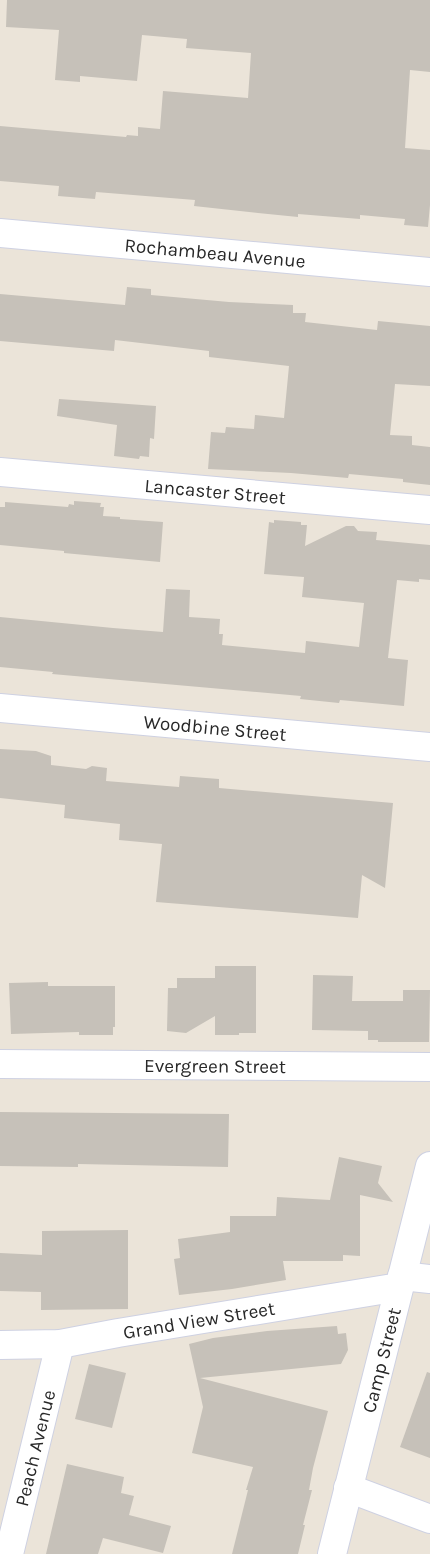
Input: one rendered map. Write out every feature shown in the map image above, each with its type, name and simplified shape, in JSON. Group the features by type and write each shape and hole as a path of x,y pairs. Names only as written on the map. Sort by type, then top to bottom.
{"street":[{"name":"Rochambeau Avenue","path":"0,233 430,272"},
{"name":"Lancaster Street","path":"0,472 430,510"},
{"name":"Woodbine Street","path":"0,708 430,747"},
{"name":"Evergreen Street","path":"0,1064 430,1067"},
{"name":"Camp Street","path":"332,1554 430,1166"},
{"name":"Grand View Street","path":"0,1345 60,1344 400,1282 430,1279"},
{"name":"Peach Avenue","path":"9,1554 60,1344"},
{"path":"348,1488 430,1519"}],"building":[{"path":"7,0 430,0 430,72 410,70 405,148 430,150 428,227 404,225 405,219 360,215 360,219 298,214 298,217 194,206 195,200 96,192 95,199 58,196 59,186 0,181 0,126 126,137 127,135 138,136 138,127 160,129 163,91 248,98 251,53 186,48 187,39 142,35 137,81 80,76 80,82 55,80 59,30 6,27"},
{"path":"127,287 151,289 151,295 229,302 293,305 293,313 306,313 305,322 377,330 378,321 430,326 430,386 395,384 390,435 412,436 412,445 430,447 430,485 403,482 403,479 349,474 348,478 208,469 211,432 225,433 226,427 254,429 255,415 284,418 289,366 209,357 209,351 115,340 114,351 0,341 0,294 125,305"},
{"path":"59,399 156,406 154,439 150,438 149,457 140,456 139,459 114,456 117,425 57,416"},
{"path":"74,501 101,503 100,507 104,507 103,516 163,522 160,562 0,545 0,507 5,507 5,502 68,507 69,504 74,505"},
{"path":"274,520 301,522 301,525 307,525 305,546 346,526 354,526 358,531 377,532 376,540 430,545 430,580 419,579 419,582 397,580 388,658 408,660 404,706 340,700 339,703 300,699 301,696 52,674 53,672 0,667 0,617 163,632 166,589 190,590 189,617 220,619 219,634 223,634 222,645 305,653 306,641 359,647 364,603 302,597 304,577 264,574 269,522 274,523"},
{"path":"0,749 36,751 51,756 51,765 86,769 92,766 107,768 106,781 179,787 180,776 219,779 219,788 393,803 385,888 362,875 358,918 156,902 162,844 119,840 120,824 64,818 65,805 0,798"},
{"path":"215,966 256,966 256,1033 215,1035 215,1016 186,1033 167,1031 168,988 177,988 177,978 215,978"},
{"path":"313,975 353,976 352,1001 403,1001 403,990 430,990 429,1042 378,1042 378,1040 368,1040 368,1031 312,1030"},
{"path":"48,982 48,986 115,986 115,1027 113,1027 113,1035 79,1035 79,1032 11,1034 9,983"},
{"path":"0,1112 229,1114 228,1167 78,1164 78,1167 0,1166"},
{"path":"339,1157 382,1166 378,1183 393,1202 360,1195 360,1256 343,1255 343,1261 283,1261 286,1280 179,1295 174,1259 180,1258 178,1239 230,1232 230,1216 276,1216 277,1197 330,1200"},
{"path":"128,1230 128,1309 41,1310 41,1292 0,1291 0,1253 42,1255 42,1231"},
{"path":"337,1326 338,1334 346,1333 348,1350 341,1364 200,1378 328,1411 313,1468 309,1490 312,1490 298,1554 232,1554 253,1467 192,1453 203,1407 189,1344 213,1338 267,1331"},
{"path":"89,1364 126,1373 112,1428 75,1419"},
{"path":"427,1372 430,1373 430,1458 400,1447"},
{"path":"67,1464 124,1477 121,1493 134,1496 129,1515 171,1526 163,1553 103,1538 98,1554 46,1554"}]}
